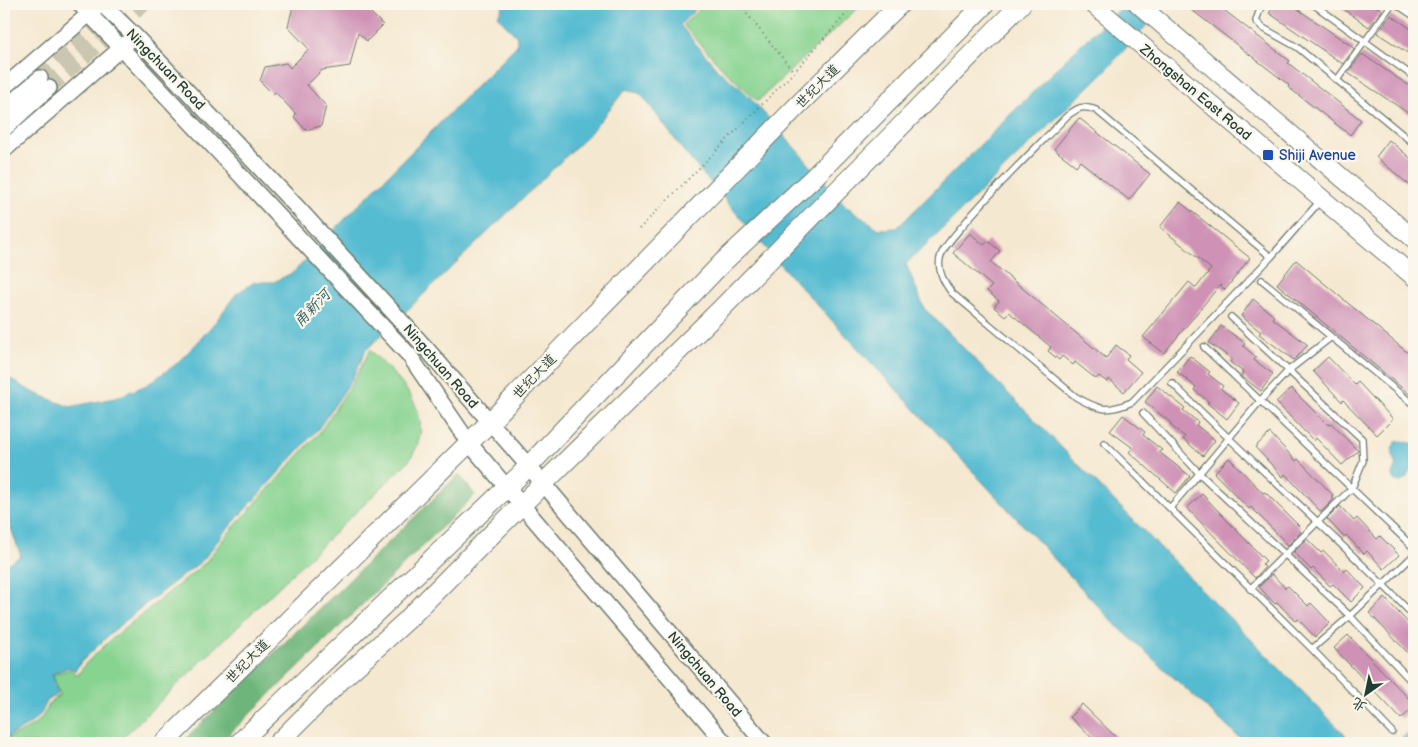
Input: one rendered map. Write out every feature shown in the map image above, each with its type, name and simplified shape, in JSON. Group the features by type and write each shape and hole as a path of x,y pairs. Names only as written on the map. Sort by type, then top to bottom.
{"highway":[{"name":"世纪大道","path":"164,743 490,422 769,134 900,4"},
{"path":"239,743 507,488 722,263 813,178 985,4"},
{"path":"278,743 342,679 406,621 720,310 1021,4"}],"main road":[{"name":"Zhongshan East Road","path":"1093,4 1414,277"},
{"path":"1138,4 1414,238"},
{"path":"4,87 93,6"},
{"name":"Ningchuan Road","path":"93,6 134,35 297,206 426,347 764,743"},
{"name":"Ningchuan Road","path":"93,6 121,49 409,355 469,442 724,743"},
{"path":"4,150 121,49 134,35"},
{"path":"4,109 45,83 4,129"}],"lane":[{"path":"1264,4 1256,21 1263,28 1298,47 1414,144"},
{"path":"1313,4 1414,77"},
{"path":"1338,80 1392,4"},
{"path":"1396,4 1414,16"},
{"path":"1271,258 1096,110 1084,106 1066,116 976,210 949,242 941,256 940,270 944,283 952,293 1076,397 1095,408 1104,410 1132,402 1271,258 1322,199"},
{"path":"1262,280 1414,406"},
{"path":"1231,317 1362,439 1363,462 1352,488 1250,589"},
{"path":"1170,508 1261,400 1289,370 1330,338"},
{"path":"1204,347 1414,548"},
{"path":"1172,383 1228,439 1383,584 1414,616"},
{"path":"1143,413 1200,474 1350,616 1414,684"},
{"path":"1104,443 1312,649 1392,732"},
{"path":"1312,649 1414,555"}],"path":[{"path":"745,4 747,14 794,72"},
{"path":"639,229 794,72 855,4"}],"green space":[{"path":"705,4 862,4 758,101 726,72 683,25"},
{"path":"370,350 405,388 417,410 420,434 416,448 408,462 117,743 4,743 4,740 39,721 50,703 60,695 53,675 70,669 78,675 85,664 114,637 205,563 225,537 319,433 353,382"},
{"path":"459,474 475,495 220,743 181,743"}],"water":[{"name":"甬新河","path":"504,4 701,4 680,25 718,70 747,94 847,207 879,229 897,228 1079,46 1126,4 1166,4 1105,71 906,264 924,308 1353,743 1245,743 1113,622 785,270 686,154 641,94 626,89 589,134 366,350 351,381 318,429 223,534 203,560 112,632 81,662 75,671 69,667 52,674 58,694 47,701 41,714 30,724 4,739 4,563 5,565 21,556 4,509 4,375 32,392 70,407 115,398 147,385 175,365 217,320 236,294 255,282 274,282 294,272 517,45 517,37 498,16"},
{"path":"1402,441 1414,444 1414,466 1406,479 1401,482 1396,481 1392,476 1396,465 1392,450 1396,442"},
{"path":"1414,728 1414,743 1396,743"}],"building":[{"path":"304,4 362,4 383,25 367,41 358,33 350,66 322,70 307,85 326,106 321,126 306,130 294,117 296,114 275,92 273,94 260,81 265,67 286,63 290,68 309,49 288,27 293,6"},
{"path":"1184,4 1216,4 1290,61 1288,63 1361,120 1350,135"},
{"path":"1276,4 1290,4 1354,49 1343,64 1269,13"},
{"path":"1336,4 1373,4 1382,10 1369,27"},
{"path":"1391,15 1414,31 1414,57 1377,33"},
{"path":"1362,54 1414,89 1414,117 1348,73"},
{"path":"1079,118 1150,174 1129,200 1080,161 1076,166 1054,149"},
{"path":"1389,140 1414,161 1414,189 1376,157"},
{"path":"1180,202 1250,258 1225,290 1220,285 1164,353 1143,337 1189,282 1196,288 1211,269 1160,227"},
{"path":"970,233 984,245 988,241 1000,251 991,262 1106,358 1116,345 1129,355 1126,359 1141,372 1124,392 1109,379 1107,382 1099,376 1096,379 1075,362 1073,365 1062,356 1059,360 1048,351 1051,347 1009,312 1005,316 994,307 999,301 987,291 992,286 953,253"},
{"path":"1296,260 1414,358 1414,398 1277,284"},
{"path":"1253,299 1274,316 1272,318 1308,345 1294,360 1259,334 1261,332 1241,316"},
{"path":"1221,326 1245,343 1243,346 1256,357 1254,360 1273,374 1261,391 1241,376 1243,372 1230,362 1232,359 1209,343"},
{"path":"1190,356 1210,372 1208,374 1223,386 1221,389 1239,403 1227,419 1194,390 1196,387 1177,372"},
{"path":"1328,357 1355,385 1358,382 1393,419 1377,435 1313,371"},
{"path":"1157,386 1185,408 1183,410 1198,422 1196,425 1215,440 1203,456 1183,439 1185,437 1170,425 1171,423 1145,402"},
{"path":"1291,388 1328,425 1331,423 1358,451 1342,465 1316,438 1314,441 1276,402"},
{"path":"1123,415 1145,432 1143,435 1162,450 1159,452 1190,476 1176,493 1129,452 1133,448 1110,431"},
{"path":"1270,433 1296,461 1298,459 1333,495 1331,497 1334,499 1321,512 1285,474 1283,477 1255,447"},
{"path":"1229,458 1300,527 1298,529 1301,532 1288,545 1214,473"},
{"path":"1202,494 1266,561 1262,564 1265,567 1255,578 1187,508"},
{"path":"1340,506 1354,521 1357,518 1377,539 1380,536 1399,555 1384,569 1367,551 1364,554 1346,535 1344,537 1327,519"},
{"path":"1307,539 1321,553 1324,551 1344,572 1347,569 1365,588 1351,602 1333,584 1330,586 1313,568 1311,570 1294,552"},
{"path":"1272,574 1285,588 1288,586 1308,606 1311,603 1330,623 1315,637 1298,619 1295,621 1259,587"},
{"path":"1385,598 1414,629 1414,659 1369,613"},
{"path":"1348,635 1414,704 1414,707 1401,719 1334,648"},
{"path":"1082,704 1122,743 1097,743 1070,717"}],"tunnel":[{"path":"40,78 119,4"},
{"path":"49,88 144,4"}],"place":[{"name":"Shiji Avenue","path":"1268,155"}]}
